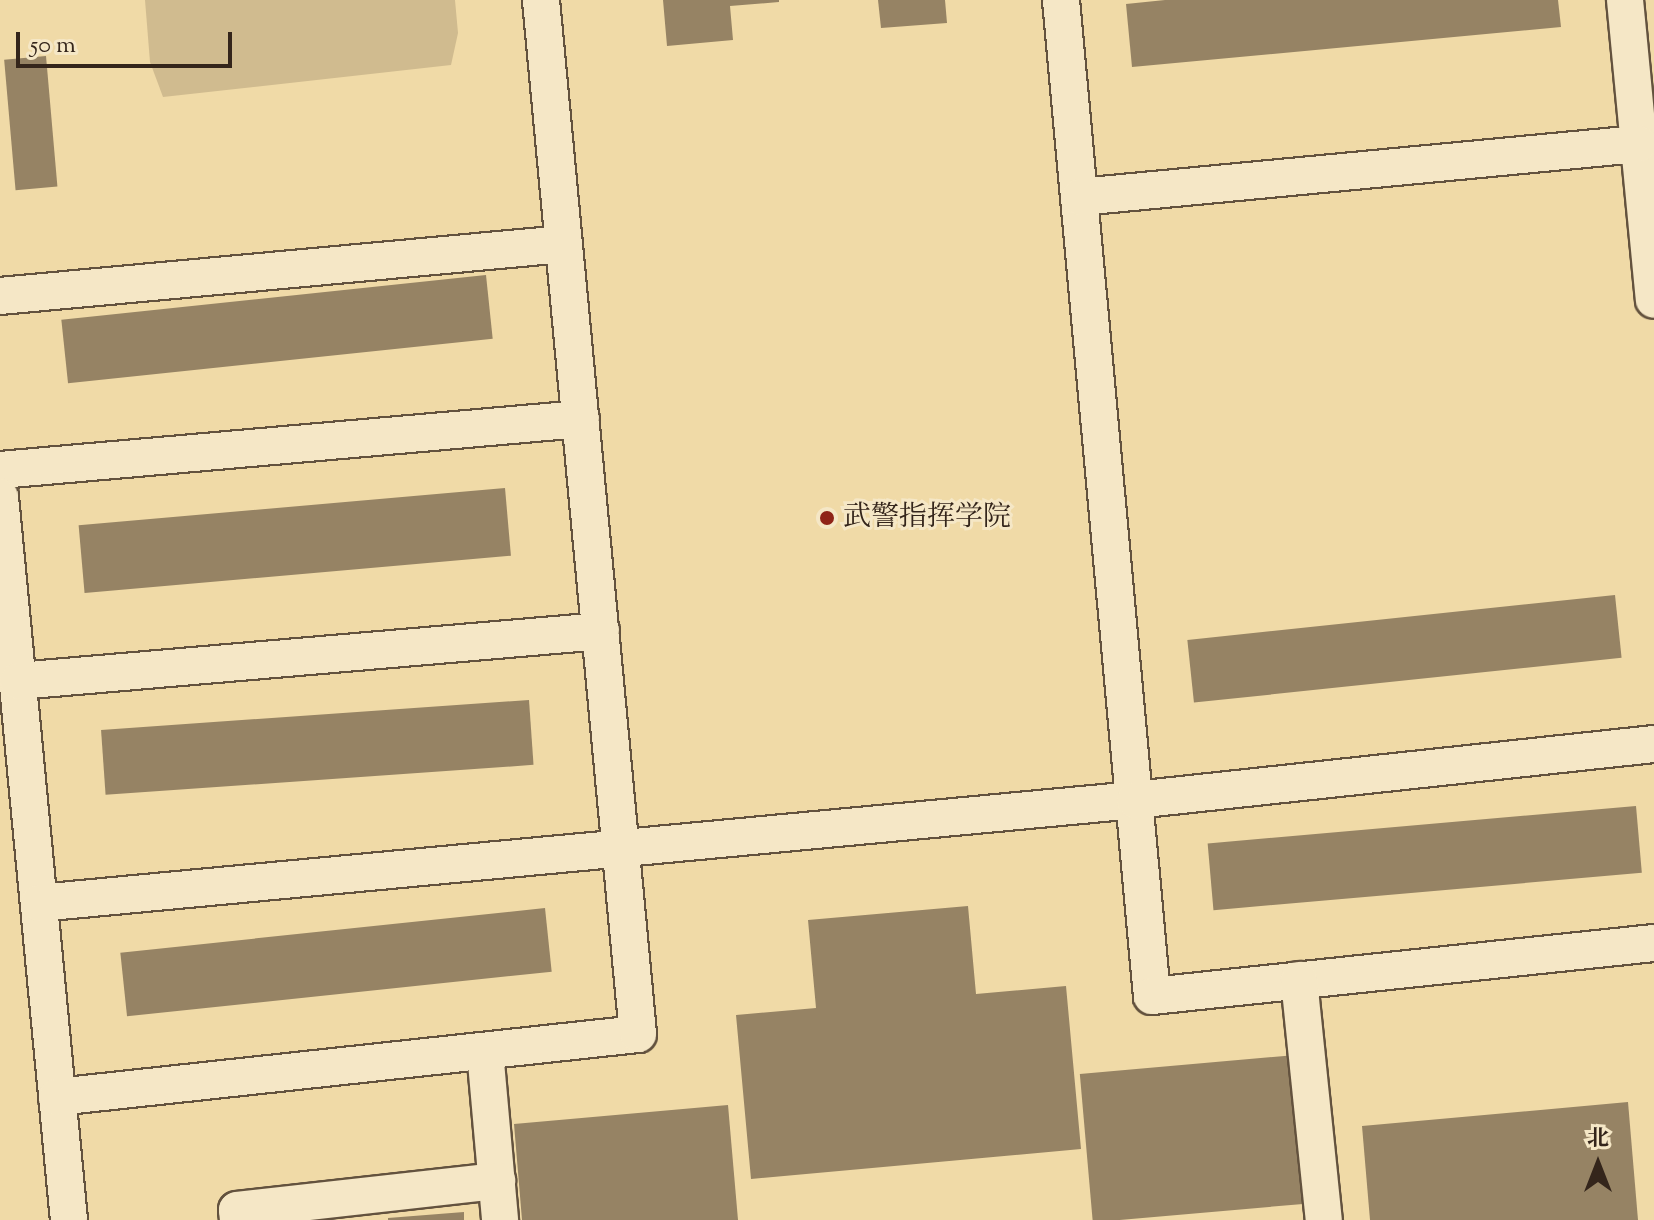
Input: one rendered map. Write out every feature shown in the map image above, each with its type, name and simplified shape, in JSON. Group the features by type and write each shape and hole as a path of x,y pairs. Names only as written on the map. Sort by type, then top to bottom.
{"lane":[{"path":"57,1097 638,1034 541,0"},
{"path":"1061,0 1152,996 1654,943"},
{"path":"1625,0 1654,300"},
{"path":"1080,197 1638,144"},
{"path":"0,296 564,244"},
{"path":"0,470 581,419"},
{"path":"0,497 69,1220"},
{"path":"18,681 601,631"},
{"path":"39,903 1135,800 1654,744"},
{"path":"1299,980 1324,1220"},
{"path":"485,1051 500,1220"},
{"path":"238,1220 237,1210 497,1181"}],"shaded area":[{"path":"145,0 455,0 458,33 451,65 163,97 150,62"}],"building":[{"path":"663,0 779,2 730,6 733,40 667,46"},
{"path":"878,0 945,0 947,23 881,28"},
{"path":"1165,0 1558,0 1561,27 1132,67 1126,4"},
{"path":"46,56 57,187 16,190 4,60"},
{"path":"486,275 493,339 68,383 61,320"},
{"path":"505,488 511,556 85,593 79,525"},
{"path":"1615,595 1622,658 1194,703 1187,640"},
{"path":"529,700 534,765 106,795 101,730"},
{"path":"1636,806 1642,873 1213,910 1208,843"},
{"path":"968,906 976,994 1066,986 1081,1149 751,1179 736,1015 816,1008 808,920"},
{"path":"545,908 552,972 127,1016 120,953"},
{"path":"1296,1055 1309,1203 1093,1220 1080,1074"},
{"path":"1628,1102 1638,1220 1370,1220 1362,1126"},
{"path":"728,1105 738,1220 522,1220 514,1124"},
{"path":"464,1212 464,1220 388,1220 388,1218"}],"place":[{"name":"武警指挥学院","path":"827,518"}]}
